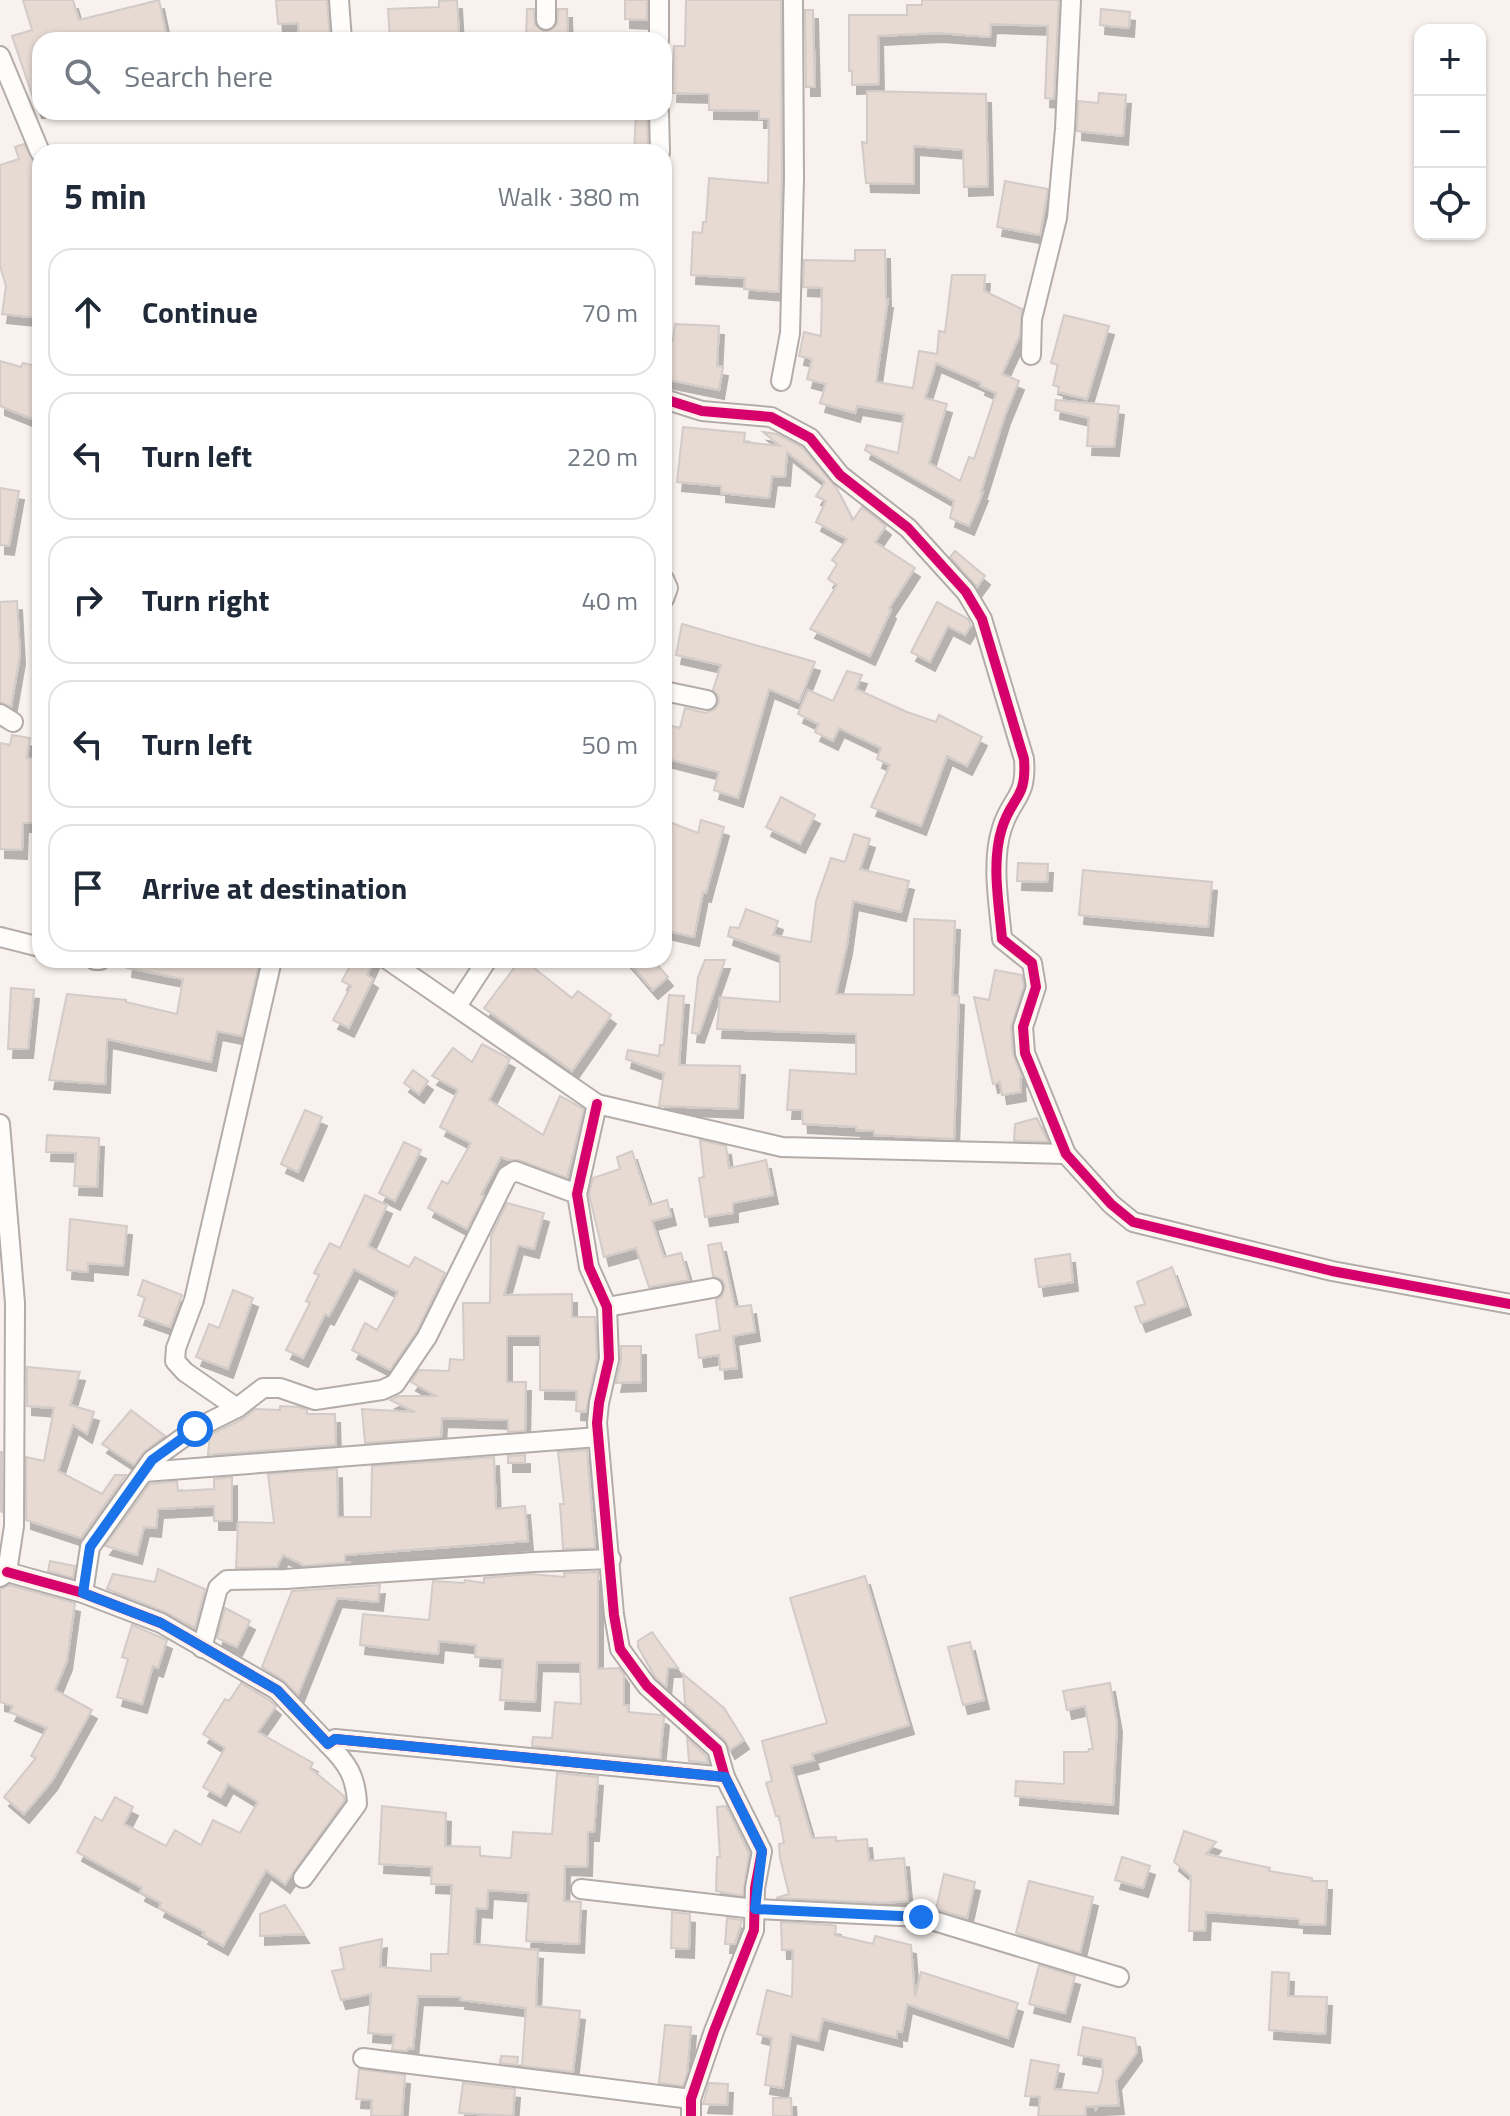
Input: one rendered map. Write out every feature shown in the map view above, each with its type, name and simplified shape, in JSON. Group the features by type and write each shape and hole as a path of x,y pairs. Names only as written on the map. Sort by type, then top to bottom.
{"street":[{"path":"339,0 341,32"},
{"path":"546,0 546,20"},
{"path":"659,0 659,32"},
{"path":"781,381 790,333 794,178 793,0"},
{"path":"1031,355 1032,319 1057,218 1071,0"},
{"path":"0,56 37,144"},
{"path":"659,120 660,144"},
{"path":"672,402 702,411 771,417 810,438 840,475 908,528 966,592 982,619 1024,759 1026,781 1002,826 996,858 1002,939 1032,963 1036,987 1023,1027 1025,1053 1066,1154 1111,1204 1133,1222 1332,1271 1510,1304"},
{"path":"672,693 707,700"},
{"path":"0,937 32,945"},
{"path":"237,1408 185,1372 175,1361 176,1348 194,1300 270,968"},
{"path":"400,968 597,1104 782,1147 1066,1154"},
{"path":"457,1006 482,968"},
{"path":"363,2058 691,2108 714,2031 754,1930 762,1851 725,1777 717,1749 647,1686 620,1649 614,1615 598,1437 599,1403 609,1359 607,1307 589,1267 577,1194 597,1104"},
{"path":"0,1124 15,1303 14,1526 4,1574 83,1593 161,1623 277,1690 347,1763 357,1789 357,1804 303,1878"},
{"path":"83,1593 90,1547 152,1460 195,1429 237,1408 263,1388 280,1388 315,1400 382,1390 395,1384 427,1337 507,1176 515,1171 577,1194"},
{"path":"607,1307 713,1288"},
{"path":"144,1472 598,1437"},
{"path":"202,1648 218,1588 227,1580 611,1559"},
{"path":"328,1744 335,1739 725,1777"},
{"path":"581,1889 755,1909 921,1917 1119,1977"}],"building":[{"path":"23,0 73,0 79,20 159,0 166,32 32,32 32,94 12,36 32,30"},
{"path":"276,0 327,0 329,32 299,32 298,23 278,24"},
{"path":"457,0 459,32 390,32 388,9 439,7 439,1"},
{"path":"625,0 647,0 647,20 625,19"},
{"path":"686,0 781,0 779,292 744,289 745,278 691,275 693,232 702,233 703,222 706,222 709,178 768,183 769,119 759,119 759,111 709,110 709,94 672,93 674,46 685,46"},
{"path":"922,0 1059,0 1054,99 1045,98 1048,26 991,24 990,37 938,33 878,36 879,84 852,85 849,15 907,15 907,5 922,5"},
{"path":"527,9 534,9 535,25 545,32 526,32"},
{"path":"558,9 567,9 568,32 545,32 557,25"},
{"path":"1101,9 1130,12 1129,28 1100,25"},
{"path":"805,10 813,10 815,87 806,87"},
{"path":"867,91 986,94 988,186 964,187 963,150 914,146 914,184 866,183 862,142 867,143"},
{"path":"1099,93 1126,95 1123,136 1077,131 1078,101 1098,103"},
{"path":"636,120 647,120 648,144 634,144"},
{"path":"24,144 32,158 32,317 2,314 6,286 0,266 0,165 19,159 15,147"},
{"path":"1005,181 1048,189 1040,235 997,227"},
{"path":"855,250 885,250 888,299 876,382 913,388 919,351 937,354 939,331 945,332 952,275 985,275 984,291 1022,309 1020,335 1002,374 1019,381 969,526 950,518 954,501 865,450 867,445 898,453 904,414 857,406 855,413 820,403 826,384 807,379 812,359 799,356 804,332 821,336 822,288 803,287 804,260 855,261","holes":["936,363 981,383 980,386 996,393 974,459 969,457 960,481 929,463 947,404 925,398"]},
{"path":"1064,315 1109,326 1087,399 1058,392 1059,387 1053,385 1058,365 1051,363"},
{"path":"675,324 719,326 717,366 723,367 719,390 672,381"},
{"path":"0,361 21,367 23,363 32,365 32,419 0,406"},
{"path":"1056,400 1119,406 1114,447 1087,446 1089,418 1055,410"},
{"path":"683,427 745,433 744,442 780,446 763,432 777,434 802,447 836,487 853,520 862,507 886,526 875,542 915,568 889,608 891,610 870,656 810,629 837,585 828,579 837,564 832,560 847,539 816,522 826,501 816,496 825,482 787,452 785,477 772,476 769,498 721,493 721,486 677,482"},
{"path":"0,488 19,491 9,546 0,545"},
{"path":"955,551 985,576 977,587 950,557"},
{"path":"17,601 20,655 11,707 0,702 0,602"},
{"path":"937,602 968,619 971,625 965,635 948,626 930,662 911,652"},
{"path":"682,624 815,662 799,702 769,689 738,798 714,790 719,772 672,760 672,726 680,728 685,708 706,713 715,709 719,702 713,690 721,665 676,655"},
{"path":"847,671 862,675 856,689 936,722 939,715 982,737 967,766 947,756 921,826 871,807 890,765 877,759 881,748 839,728 833,741 815,732 819,724 798,714 808,690 833,701"},
{"path":"12,735 30,738 27,758 32,758 32,823 23,823 22,850 0,849 0,743 10,745"},
{"path":"781,797 815,815 800,844 766,827"},
{"path":"701,820 724,827 706,893 703,892 694,937 672,932 672,823 698,833"},
{"path":"854,834 870,839 860,869 909,881 901,912 853,901 836,994 914,995 914,919 955,921 952,995 959,996 954,1139 874,1135 874,1131 856,1130 856,1127 803,1124 802,1110 787,1110 790,1070 856,1074 856,1034 717,1029 720,997 780,1002 780,955 728,936 730,927 739,928 746,909 778,921 773,935 811,942 816,901 831,858 845,862"},
{"path":"1018,863 1048,864 1047,882 1017,881"},
{"path":"1083,870 1212,882 1208,927 1079,915"},
{"path":"705,960 725,960 699,1034 692,1033 698,977"},
{"path":"127,968 258,968 242,1036 217,1031 211,1062 107,1039 105,1084 49,1080 67,994 126,1000 177,1014 183,979"},
{"path":"349,968 370,968 367,975 373,979 349,1028 333,1020 351,986 342,981"},
{"path":"514,968 534,968 572,998 578,991 611,1015 572,1071 484,1008"},
{"path":"634,968 660,968 668,977 653,990"},
{"path":"995,970 1022,975 1024,986 1011,1027 1013,1054 1022,1077 1021,1092 1002,1095 1000,1082 993,1084 974,997 989,1000"},
{"path":"11,988 34,990 28,1049 8,1049"},
{"path":"669,995 684,996 679,1065 740,1066 738,1109 659,1106 664,1073 626,1059 628,1050 659,1056 660,1045 664,1045"},
{"path":"482,1044 510,1059 489,1100 543,1135 560,1096 584,1109 567,1178 519,1160 501,1157 467,1229 428,1208 442,1181 448,1184 471,1143 440,1127 458,1090 432,1076 453,1048 472,1062"},
{"path":"413,1070 428,1081 419,1094 404,1083"},
{"path":"305,1110 322,1117 298,1172 281,1164"},
{"path":"1037,1118 1048,1142 1014,1141 1015,1124"},
{"path":"47,1135 99,1138 97,1187 74,1186 76,1153 46,1152"},
{"path":"700,1140 726,1146 729,1168 766,1160 773,1195 733,1203 733,1213 705,1217 699,1178 704,1177"},
{"path":"404,1142 421,1150 395,1201 379,1193"},
{"path":"632,1151 650,1205 667,1200 671,1216 652,1221 664,1257 681,1253 689,1280 649,1287 636,1248 604,1257 589,1194 593,1178 620,1169 617,1157"},
{"path":"365,1195 387,1205 368,1246 409,1267 415,1257 445,1273 417,1331 390,1370 352,1350 365,1323 377,1330 398,1292 354,1269 329,1316 325,1314 303,1358 286,1350 310,1303 306,1301 319,1275 314,1273 330,1243 340,1248"},
{"path":"507,1203 544,1213 534,1249 518,1245 504,1295 572,1294 572,1317 595,1317 597,1358 586,1412 576,1411 577,1391 540,1390 540,1336 507,1336 507,1382 526,1382 525,1431 508,1432 508,1420 442,1418 441,1437 365,1443 362,1409 415,1412 390,1400 398,1396 436,1396 411,1382 419,1370 449,1371 450,1359 464,1360 463,1303 490,1303 491,1236"},
{"path":"70,1219 127,1226 123,1266 88,1263 88,1272 67,1270"},
{"path":"721,1243 735,1307 751,1305 755,1332 733,1336 737,1368 720,1370 719,1355 699,1358 696,1335 720,1330 716,1300 721,1297 725,1287 722,1280 713,1276 708,1245"},
{"path":"1070,1254 1073,1282 1039,1287 1035,1259"},
{"path":"1172,1267 1186,1306 1141,1323 1135,1307 1145,1304 1137,1282"},
{"path":"143,1280 182,1295 170,1327 139,1316 145,1298 138,1295"},
{"path":"233,1290 253,1298 228,1369 196,1357 209,1324 219,1328"},
{"path":"621,1346 641,1346 641,1382 616,1383"},
{"path":"27,1367 80,1372 70,1405 94,1412 87,1434 73,1425 58,1471 102,1494 115,1475 126,1475 81,1538 26,1520 26,1457 44,1461 54,1408 27,1406"},
{"path":"280,1406 299,1407 307,1410 307,1414 335,1414 336,1445 208,1455 210,1435 243,1419 255,1409 280,1410"},
{"path":"131,1410 165,1436 145,1451 134,1465 102,1444"},
{"path":"587,1450 595,1548 563,1549 560,1504 564,1504 558,1452"},
{"path":"2,1452 2,1512 0,1511"},
{"path":"525,1455 525,1463 508,1463 508,1456"},
{"path":"494,1457 496,1509 525,1506 528,1541 345,1555 345,1562 351,1562 302,1566 283,1555 277,1567 236,1568 238,1522 274,1523 268,1474 337,1469 338,1517 371,1517 372,1466"},
{"path":"232,1477 232,1521 214,1521 214,1506 158,1509 156,1528 144,1527 137,1555 105,1546 150,1484 177,1481 178,1491 214,1489 214,1479"},
{"path":"50,1561 75,1566 73,1578 48,1571"},
{"path":"158,1569 205,1589 195,1628 165,1612 107,1589 113,1574 155,1582"},
{"path":"598,1572 598,1669 619,1668 624,1675 624,1705 629,1705 628,1712 664,1717 660,1759 532,1746 533,1737 552,1738 555,1702 581,1704 580,1663 537,1662 535,1702 500,1700 503,1659 475,1657 476,1645 439,1641 438,1654 360,1645 363,1614 429,1620 433,1581 484,1583 484,1578 529,1574 565,1577 564,1573"},
{"path":"865,1576 909,1725 812,1754 814,1760 791,1766 812,1838 836,1837 836,1841 867,1839 869,1861 904,1858 908,1901 882,1903 776,1898 789,1894 780,1858 779,1844 784,1843 779,1816 776,1816 766,1783 772,1781 762,1741 827,1723 790,1598"},
{"path":"9,1585 75,1603 67,1661 55,1690 92,1710 52,1781 24,1814 4,1797 36,1758 31,1756 47,1728 10,1712 13,1706 0,1702 0,1589"},
{"path":"380,1585 378,1602 337,1598 298,1695 283,1680 262,1667 292,1591"},
{"path":"225,1608 250,1621 237,1647 217,1638"},
{"path":"132,1625 167,1640 158,1668 153,1666 142,1704 117,1697 128,1659 122,1657"},
{"path":"652,1632 678,1668 668,1668 666,1687 656,1678 638,1647 638,1641"},
{"path":"970,1642 984,1700 963,1705 948,1647"},
{"path":"683,1674 724,1708 744,1740 730,1750 725,1740 685,1704"},
{"path":"241,1683 276,1706 258,1732 313,1763 310,1768 345,1800 285,1884 266,1870 223,1946 203,1935 205,1932 159,1908 161,1903 140,1892 142,1888 77,1852 95,1817 102,1821 115,1797 133,1807 124,1824 166,1846 175,1830 201,1845 213,1820 240,1833 258,1802 228,1784 221,1797 203,1787 225,1748 203,1734 225,1699 229,1701"},
{"path":"1110,1683 1117,1723 1113,1805 1015,1796 1016,1781 1064,1784 1064,1752 1088,1752 1093,1749 1085,1706 1067,1710 1063,1691"},
{"path":"687,1738 706,1756 709,1763 689,1761"},
{"path":"557,1773 598,1777 594,1832 588,1832 587,1867 565,1866 564,1901 581,1902 579,1944 526,1941 529,1893 488,1890 487,1909 476,1908 474,1944 538,1950 536,2006 580,2011 573,2072 522,2066 526,2008 460,2000 461,1997 418,1996 413,2049 392,2050 394,2035 368,2033 371,1994 341,2000 332,1971 344,1969 340,1948 382,1939 380,1967 431,1971 431,1954 448,1954 452,1885 431,1884 432,1867 379,1864 382,1806 446,1813 445,1846 480,1847 480,1856 511,1858 513,1832 552,1834"},
{"path":"726,1806 749,1853 743,1896 716,1891 717,1857 720,1857 717,1807"},
{"path":"1184,1831 1216,1842 1206,1854 1270,1868 1269,1871 1312,1878 1312,1881 1327,1881 1325,1925 1299,1924 1299,1919 1206,1912 1205,1931 1189,1931 1191,1876 1174,1862"},
{"path":"1122,1857 1150,1866 1143,1888 1115,1880"},
{"path":"944,1874 975,1882 967,1918 936,1909"},
{"path":"1029,1881 1093,1897 1080,1953 1016,1933"},
{"path":"285,1905 304,1934 260,1936 260,1914"},
{"path":"672,1912 690,1914 689,1949 671,1948"},
{"path":"727,1918 742,1920 735,1944 725,1944"},
{"path":"781,1922 831,1925 836,1926 835,1935 873,1944 875,1936 911,1945 915,1997 921,1972 1018,2003 1008,2038 907,2004 902,2032 897,2031 897,2038 823,2019 818,2041 791,2034 783,2088 765,2085 772,2038 757,2034 767,1990 792,1997 793,1950 782,1950"},
{"path":"1039,1965 1075,1976 1065,2013 1029,2004"},
{"path":"1272,1972 1289,1973 1288,1996 1327,1997 1325,2034 1269,2030"},
{"path":"665,2025 691,2027 687,2075 683,2086 659,2083"},
{"path":"1083,2027 1135,2038 1137,2052 1116,2081 1119,2105 1098,2106 1095,2111 1096,2106 1086,2107 1085,2116 1038,2116 1040,2097 1025,2096 1031,2060 1059,2065 1054,2089 1098,2093 1103,2074 1102,2059 1078,2055"},
{"path":"501,2056 518,2057 517,2065 500,2063"},
{"path":"359,2069 405,2075 402,2116 371,2116 372,2100 356,2099"},
{"path":"463,2083 515,2089 513,2116 459,2113"},
{"path":"709,2083 728,2084 727,2105 703,2104"},
{"path":"773,2098 791,2098 792,2116 773,2116"}],"cycle path":[{"path":"672,402 702,411 771,417 810,438 840,475 908,528 966,592 982,619 1024,759 1021,790 1002,828 996,869 1002,939 1032,963 1036,987 1023,1027 1025,1053 1066,1154 1111,1204 1133,1222 1332,1271 1510,1304"},
{"path":"597,1104 577,1194 589,1267 607,1307 609,1359 597,1423 614,1615 620,1649 647,1686 717,1749 725,1777 762,1851 755,1888 754,1930 714,2031 691,2099 691,2116"},
{"path":"7,1572 83,1593 161,1623 277,1690 328,1744 335,1739 725,1777"}],"route":[{"path":"195,1429 152,1460 90,1547 83,1593 161,1623 277,1690 328,1744 335,1739 725,1777 762,1851 755,1888 755,1909 921,1917"}]}
